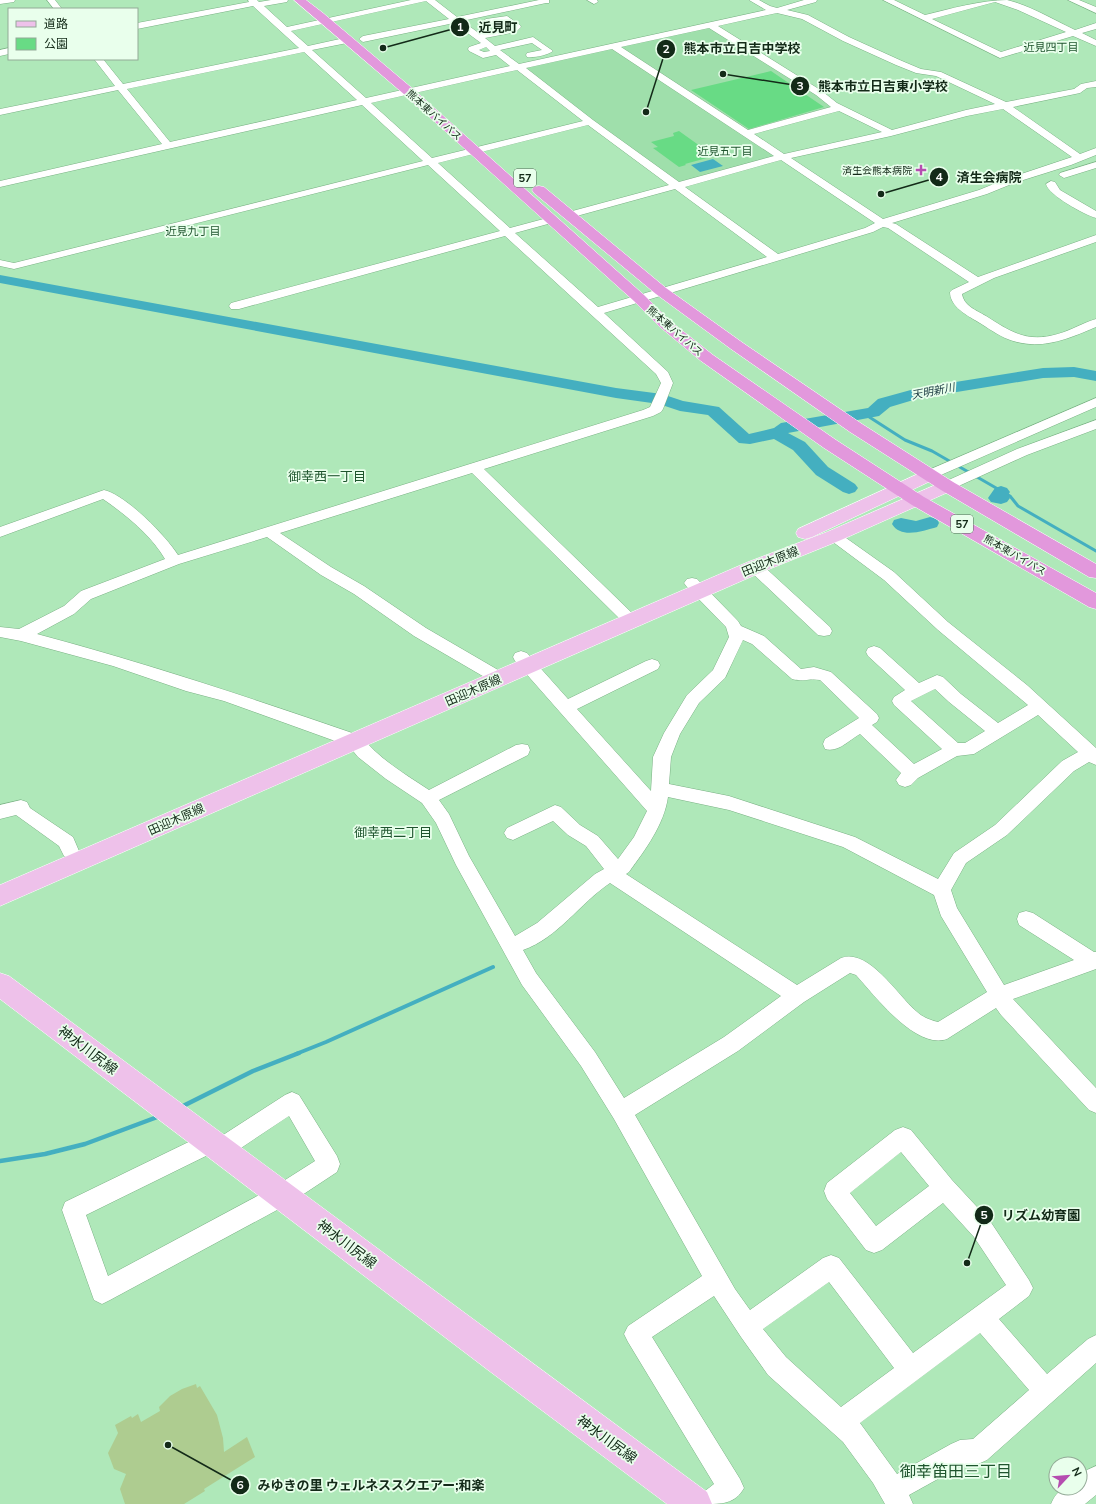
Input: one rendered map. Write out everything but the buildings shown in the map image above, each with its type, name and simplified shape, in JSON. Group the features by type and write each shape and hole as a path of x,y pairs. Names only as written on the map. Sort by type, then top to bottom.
{"highway":[{"name":"熊本東バイパス","path":"299,0 323,18 409,92 473,151 639,298 665,324 707,358 830,444 918,501 1096,602"},
{"path":"304,0 323,18"},
{"name":"熊本東バイパス","path":"320,0 363,39 511,166"},
{"name":"熊本東バイパス","path":"528,181 661,291 737,346 856,428 947,477 1096,572"}],"main road":[{"name":"田迎木原線","path":"0,896 347,739 696,587 901,489 947,477"},
{"name":"田迎木原線","path":"696,587 755,567 918,501 947,477"},
{"name":"田迎木原線","path":"0,881 217,790 347,739"},
{"name":"神水川尻線","path":"0,984 499,1359 705,1502"}],"street":[{"path":"0,2 10,0"},
{"path":"51,0 57,8"},
{"path":"138,26 255,3 284,0"},
{"path":"284,30 323,18 340,18 423,0"},
{"path":"430,0 590,122 776,258"},
{"path":"363,39 546,1 545,0"},
{"path":"753,0 767,8 806,17 846,39 906,66 919,71 938,74 1004,105 1080,158"},
{"path":"0,184 518,67 779,10 813,0"},
{"path":"887,0 1000,55 1096,26"},
{"path":"924,18 992,0"},
{"path":"1002,0 1096,43"},
{"path":"1072,0 1096,10"},
{"path":"21,634 69,610 86,595 174,561 644,414 656,409 667,383 662,372 255,3"},
{"path":"1039,16 1050,13"},
{"path":"464,26 501,16 517,27 513,30 478,37"},
{"path":"710,25 774,64 839,108 891,134"},
{"path":"0,112 349,40"},
{"path":"493,48 533,40 549,51 508,60"},
{"path":"982,47 996,43"},
{"path":"614,46 884,224 892,226 977,282"},
{"path":"99,60 168,146"},
{"path":"569,215 782,157 891,134 966,113 1078,91 1084,86 1096,84"},
{"path":"747,133 839,108"},
{"path":"0,263 14,266 590,122"},
{"path":"596,312 884,224 891,220 983,192 1022,177 1067,163 1096,151"},
{"path":"1096,165 1053,179 1051,184 1052,188 1056,192 1096,215"},
{"path":"1022,177 1034,182 1051,184"},
{"path":"234,306 551,220"},
{"path":"1096,238 977,282 956,292 959,303 965,309 1004,333 1021,340 1042,342 1057,338 1096,323"},
{"path":"947,477 1007,442 1096,402"},
{"path":"947,477 1022,452 1096,424"},
{"path":"475,468 627,617"},
{"path":"0,532 104,494 118,503 170,551 174,561"},
{"path":"268,531 326,571 359,590 420,632 494,674"},
{"path":"834,536 888,576 943,626 1091,748 1068,766 1001,830 960,858 942,890"},
{"path":"755,567 824,631"},
{"path":"511,946 526,941 544,929 602,879 623,867 640,842 656,810 660,788 662,757 672,733 693,699 719,674 737,637 733,625 696,587"},
{"path":"735,630 758,640 798,675 814,673 824,676 870,719 909,776 954,750 968,749 1040,706"},
{"path":"0,632 21,634 118,661 192,687 227,696 347,739 392,774 428,798 443,819 462,860 529,979 588,1059 621,1112 717,1280 747,1326 776,1366 852,1433 882,1474 896,1498 960,1453 978,1451 1096,1347"},
{"path":"874,652 917,691"},
{"path":"525,661 656,810"},
{"path":"565,708 652,665"},
{"path":"954,750 900,702 937,681 997,732"},
{"path":"831,744 870,719"},
{"path":"428,798 522,750"},
{"path":"660,788 729,803 849,842 942,890 948,910 1008,1009 1096,1103"},
{"path":"0,812 21,807 23,812 67,842 70,851"},
{"path":"513,833 555,812 574,830 592,841 614,872 797,996"},
{"path":"1026,919 1094,961"},
{"path":"621,1112 731,1044 797,996 848,964 862,969 909,1018 922,1026 940,1032 1000,995 1094,961"},
{"path":"292,1102 329,1164 282,1195 102,1292 73,1210 216,1145 292,1102"},
{"path":"840,1423 1022,1288 982,1229 944,1188 903,1137 835,1191 874,1242 944,1188"},
{"path":"747,1326 831,1266 911,1370"},
{"path":"705,1502 731,1488 636,1334 717,1280"},
{"path":"982,1318 1046,1391"},
{"path":"1064,1504 1096,1479"}],"shaded area":[{"path":"710,25 839,108 747,133 782,157 677,186 519,67"}],"green space":[{"path":"771,71 824,107 749,129 691,90"},
{"path":"679,131 714,156 679,167 653,148 658,147 651,142 674,136 673,133"}],"water":[{"path":"713,159 723,166 700,172 691,165"}],"waterway":[{"path":"0,279 616,393 662,399 680,406 713,411 745,439 776,433 799,446 822,471 849,488"},
{"name":"天明新川","path":"781,430 787,427 873,412 884,403 918,393 1043,373 1074,372 1096,376"},
{"path":"863,413 905,440 932,451 1010,496 1018,506 1096,551"},
{"path":"997,498 1001,498 999,495 1001,492"},
{"path":"901,524 912,527 930,523"},
{"path":"296,1054 493,967"},
{"path":"181,1107 253,1071 299,1053"},
{"path":"0,1161 45,1154 85,1144 160,1116"}],"place":[{"name":"近見町","path":"383,48"},
{"name":"熊本市立日吉東小学校","path":"723,74"},
{"name":"熊本市立日吉中学校","path":"646,112"},
{"name":"済生会熊本病院","path":"921,170"},
{"name":"済生会病院","path":"881,194"},
{"name":"リズム幼育園","path":"967,1263"},
{"name":"みゆきの里 ウェルネススクエアー;和楽","path":"168,1445"}],"district":[{"name":"近見四丁目","path":"1051,47"},
{"name":"近見五丁目","path":"725,151"},
{"name":"近見九丁目","path":"193,231"},
{"name":"御幸西一丁目","path":"327,476"},
{"name":"御幸西二丁目","path":"393,832"},
{"name":"御幸笛田三丁目","path":"956,1471"}]}
